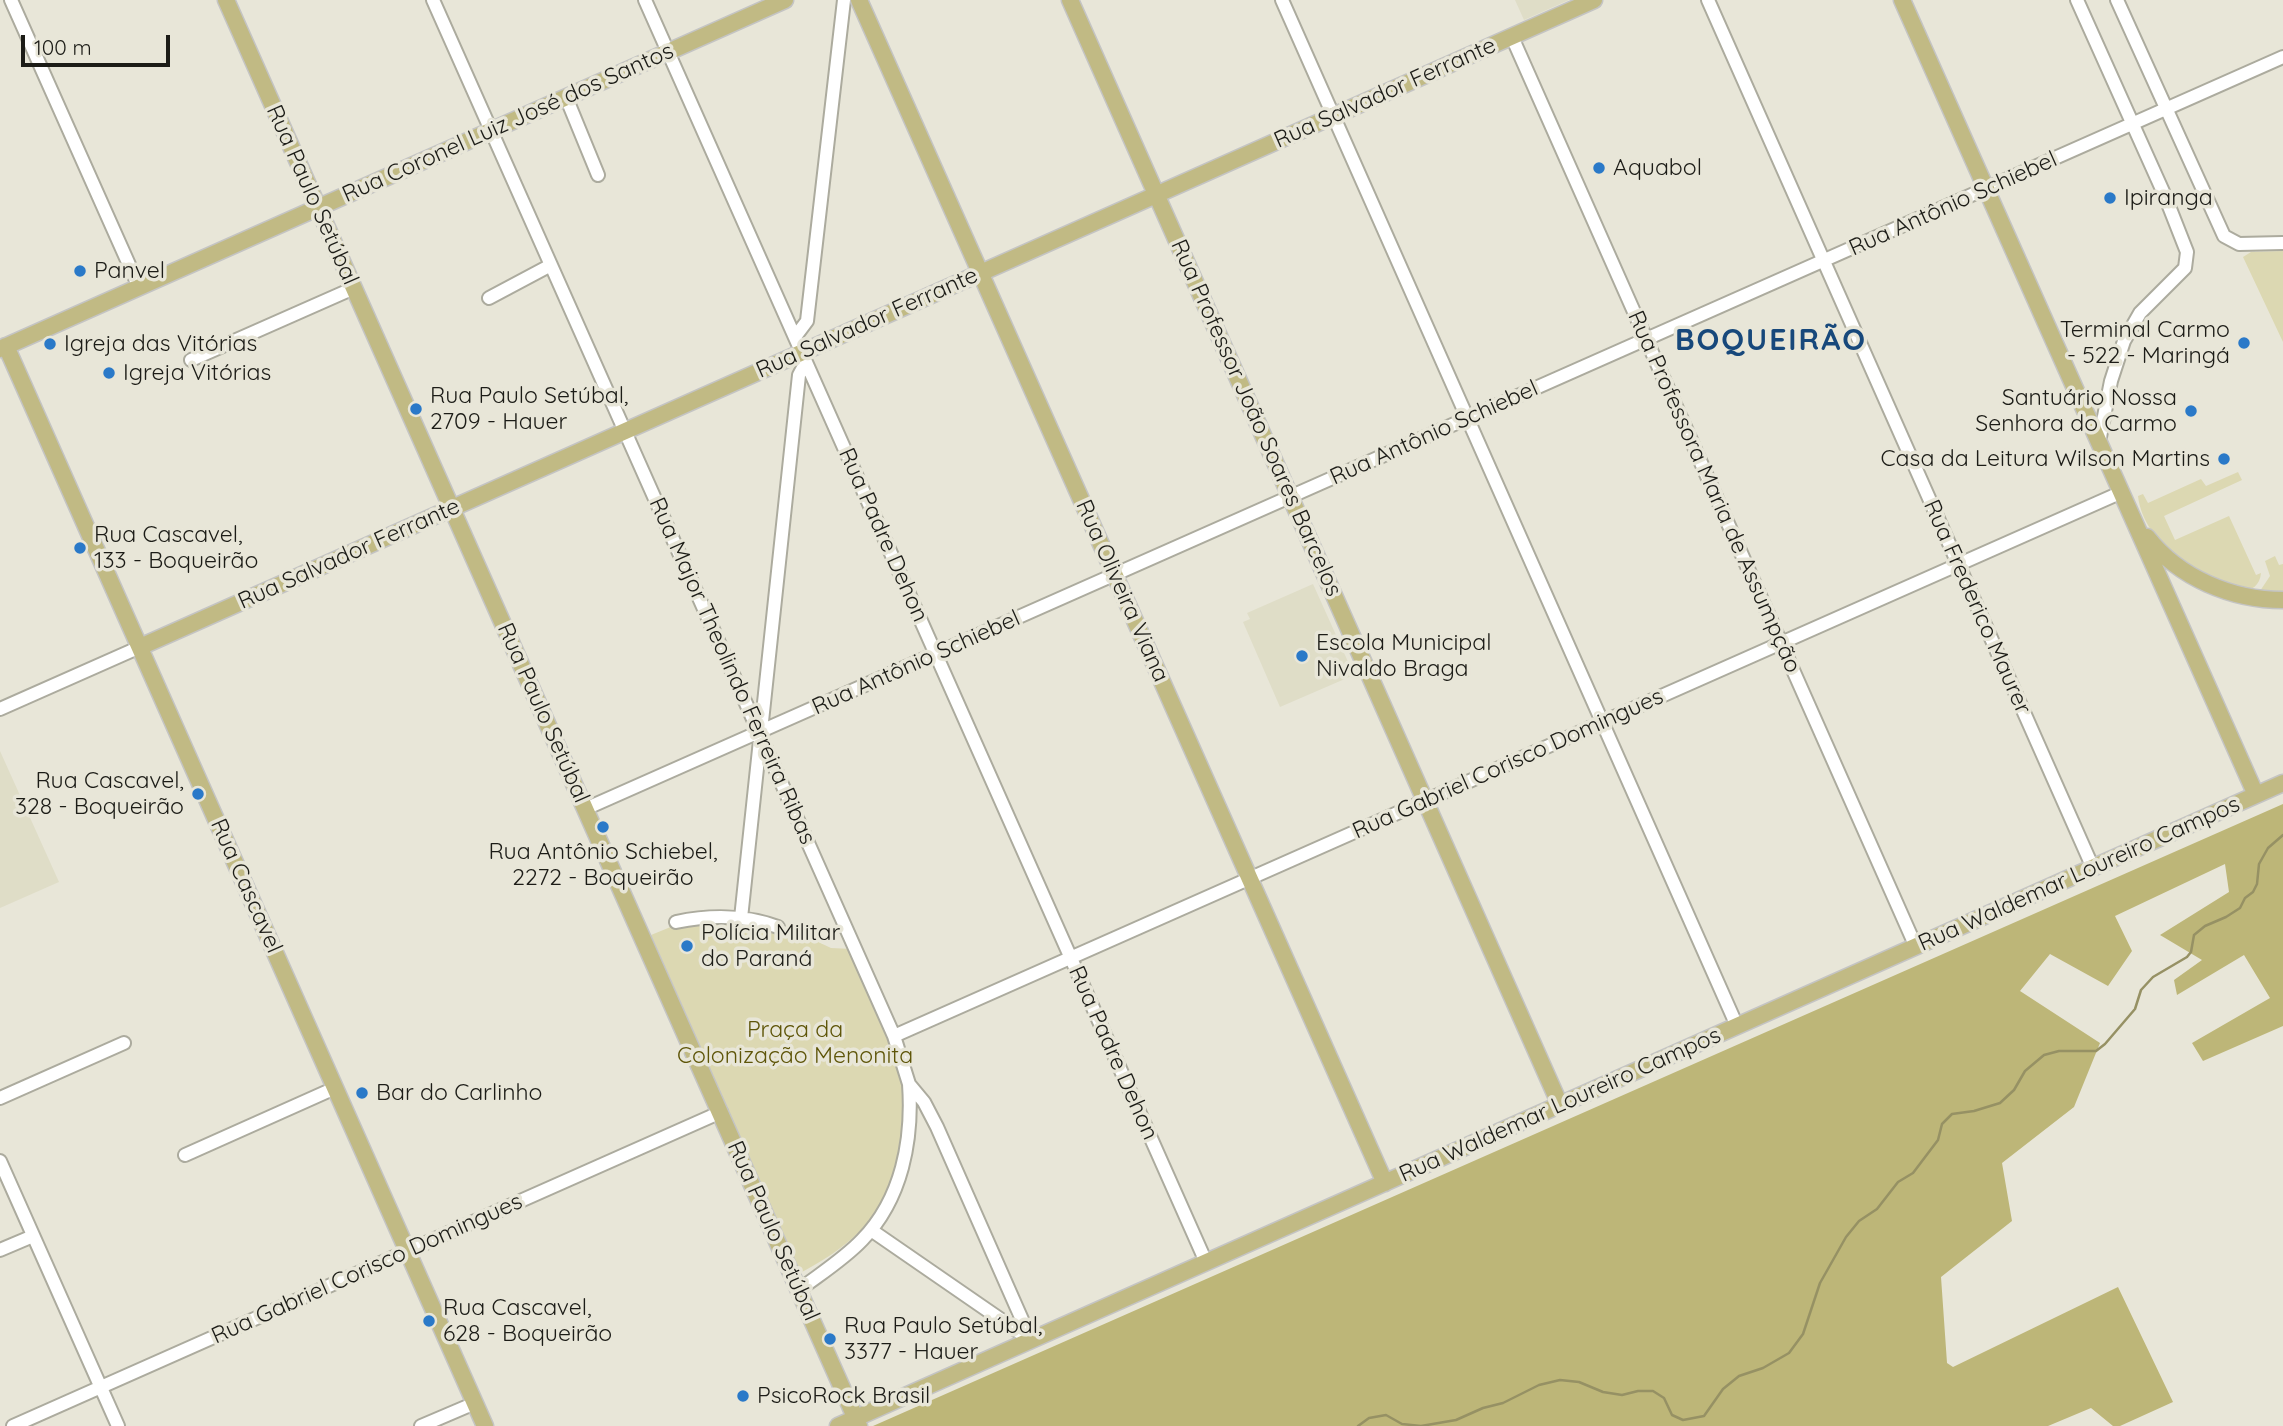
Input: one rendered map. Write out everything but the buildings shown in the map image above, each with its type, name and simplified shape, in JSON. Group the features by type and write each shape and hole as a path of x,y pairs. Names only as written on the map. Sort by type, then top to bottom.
{"main road":[{"name":"Rua Paulo Setúbal","path":"226,0 857,1422"},
{"name":"Rua Coronel Luiz José dos Santos","path":"3,347 785,0"},
{"name":"Rua Oliveira Viana","path":"859,0 1385,1183"},
{"name":"Rua Professor João Soares Barcelos","path":"1070,0 1560,1105"},
{"name":"Rua Salvador Ferrante","path":"139,647 801,350 1594,0"},
{"path":"1902,0 2256,795"},
{"name":"Rua Cascavel","path":"3,347 485,1426"},
{"path":"2122,492 2149,540 2178,566 2203,581 2230,592 2283,600"},
{"name":"Rua Waldemar Loureiro Campos","path":"838,1426 857,1422 1031,1340 2283,783"}],"street":[{"path":"11,0 139,287"},
{"name":"Rua Major Theolindo Ferreira Ribas","path":"433,0 894,1035 909,1084 931,1114 1031,1340"},
{"name":"Rua Padre Dehon","path":"645,0 1206,1262"},
{"path":"741,918 801,350 807,321 844,0"},
{"path":"1282,0 1737,1026"},
{"name":"Rua Frederico Maurer","path":"1708,0 2093,868"},
{"path":"2077,0 2165,195 2187,252 2185,268 2145,307 2124,341 2110,381 2099,442"},
{"path":"2118,0 2224,236 2238,244 2283,243"},
{"name":"Rua Professora Maria de Assumpção","path":"1512,37 1916,947"},
{"name":"Rua Antônio Schiebel","path":"585,809 2283,57"},
{"path":"566,97 598,175"},
{"path":"489,298 551,265"},
{"path":"191,360 354,288"},
{"name":"Rua Gabriel Corisco Domingues","path":"894,1035 2122,492"},
{"path":"0,709 139,647"},
{"path":"676,922 699,918 741,918 778,927"},
{"path":"0,1098 124,1043"},
{"path":"799,1290 871,1230 892,1196 904,1160 910,1118 909,1084"},
{"path":"185,1155 335,1088"},
{"name":"Rua Gabriel Corisco Domingues","path":"13,1426 721,1112"},
{"path":"0,1161 118,1426"},
{"path":"871,1230 1031,1340"},
{"path":"0,1250 33,1236"},
{"path":"421,1426 475,1403"}],"shaded area":[{"path":"1515,0 1569,0 1524,20"},
{"name":"Escola Municipal Nivaldo Braga","path":"1313,584 1354,675 1280,707 1243,622 1250,619 1247,613"},
{"path":"0,751 59,882 0,908"},
{"path":"2283,804 2283,1026 2203,1061 2192,1043 2270,998 2244,955 2177,995 2174,980 2202,960 2160,935 2229,892 2225,864 2115,916 2132,951 2108,986 2050,954 2020,991 2100,1043 2074,1107 2002,1163 2012,1221 1941,1277 1947,1363 1953,1367 2118,1287 2173,1402 2120,1426 2113,1426 2091,1408 2048,1426 873,1426"}],"green space":[{"path":"2283,251 2283,342 2243,257 2251,252"},
{"path":"2238,472 2242,480 2164,516 2175,540 2229,516 2256,575 2261,573 2255,587 2240,592 2194,572 2181,563 2159,541 2148,525 2138,496 2143,494 2148,503 2201,479 2206,486"},
{"path":"2275,556 2279,565 2283,564 2283,595 2258,594 2270,576 2265,561"},
{"name":"Praça da Colonização Menonita","path":"696,921 784,926 831,948 852,949 895,1050 905,1096 899,1154 893,1177 873,1216 859,1232 842,1247 800,1273 651,935 678,924"}],"waterway":[{"path":"1358,1426 1369,1418 1386,1415 1402,1424 1421,1426 1456,1420 1483,1408 1503,1403 1539,1385 1560,1380 1579,1382 1603,1392 1622,1395 1653,1391 1664,1398 1672,1415 1683,1420 1704,1416 1723,1389 1739,1376 1763,1368 1789,1353 1803,1334 1820,1283 1846,1237 1859,1221 1877,1209 1898,1182 1913,1173 1938,1140 1942,1124 1952,1114 2000,1103 2014,1090 2025,1071 2044,1055 2059,1051 2096,1051 2105,1044 2135,1009 2141,990 2153,977 2187,957 2191,952 2194,935 2205,926 2240,908 2257,884 2259,864 2268,848 2283,835"}],"place":[{"name":"Aquabol","path":"1599,168"},
{"name":"Ipiranga","path":"2110,198"},
{"name":"Panvel","path":"80,271"},
{"name":"Terminal Carmo - 522 - Maringá","path":"2244,343"},
{"name":"Igreja das Vitórias","path":"50,344"},
{"name":"Igreja Vitórias","path":"109,373"},
{"name":"Rua Paulo Setúbal, 2709 - Hauer","path":"416,409"},
{"name":"Santuário Nossa Senhora do Carmo","path":"2191,411"},
{"name":"Casa da Leitura Wilson Martins","path":"2224,459"},
{"name":"Rua Cascavel, 133 - Boqueirão","path":"80,548"},
{"name":"Escola Municipal Nivaldo Braga","path":"1302,656"},
{"name":"Rua Cascavel, 328 - Boqueirão","path":"198,794"},
{"name":"Rua Antônio Schiebel, 2272 - Boqueirão","path":"603,827"},
{"name":"Polícia Militar do Paraná","path":"687,946"},
{"name":"Bar do Carlinho","path":"362,1093"},
{"name":"Rua Cascavel, 628 - Boqueirão","path":"429,1321"},
{"name":"Rua Paulo Setúbal, 3377 - Hauer","path":"830,1339"},
{"name":"PsicoRock Brasil","path":"743,1396"}],"district":[{"name":"BOQUEIRÃO","path":"1771,341"}]}
